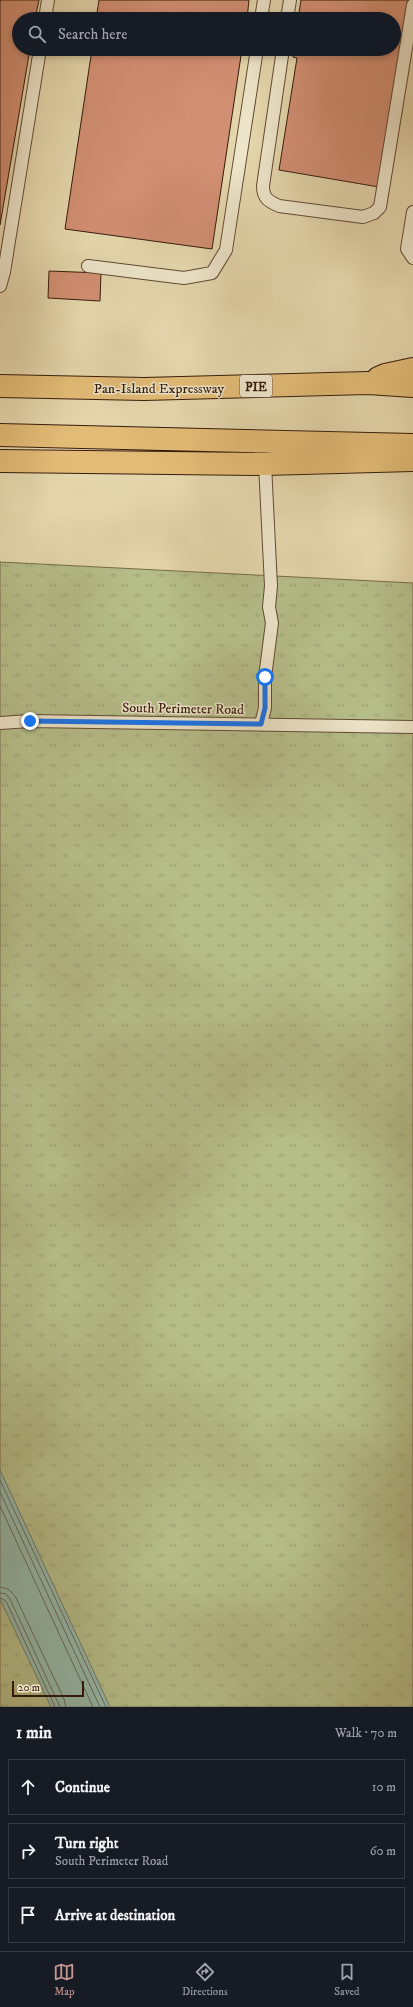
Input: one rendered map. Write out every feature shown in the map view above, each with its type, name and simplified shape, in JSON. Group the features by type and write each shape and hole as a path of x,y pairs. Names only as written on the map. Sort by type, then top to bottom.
{"highway":[{"path":"368,383 385,375 413,369"},
{"name":"Pan-Island Expressway","path":"0,386 144,390 368,383 413,386"},
{"path":"0,436 413,445"},
{"path":"0,461 265,464 413,460"}],"lane":[{"path":"46,12 48,0"},
{"path":"263,12 264,0"},
{"path":"288,12 290,0"},
{"path":"282,56 263,194 268,201 279,206 363,217 374,213 380,207 413,5"},
{"path":"0,286 6,265 39,56"},
{"path":"88,266 184,278 212,273 226,250 256,56"},
{"path":"413,212 407,249 413,258"},
{"path":"261,724 265,708 265,677 272,623 269,607 271,586 265,464"},
{"name":"South Perimeter Road","path":"0,723 30,721 413,727"}],"green space":[{"path":"0,562 413,583 413,1707 0,1707"}],"water":[{"path":"0,1470 110,1707 51,1707 0,1599"}],"building":[{"path":"0,0 39,0 36,12 12,12 12,56 29,56 0,225"},
{"path":"99,0 249,0 248,12 97,12"},
{"path":"301,0 410,0 401,54 401,12 299,12"},
{"path":"91,56 241,56 212,249 65,229"},
{"path":"401,56 379,187 279,170 297,58 293,57"},
{"path":"49,271 101,273 100,301 48,298"}],"route":[{"path":"30,721 261,724 265,708 265,677"}]}
